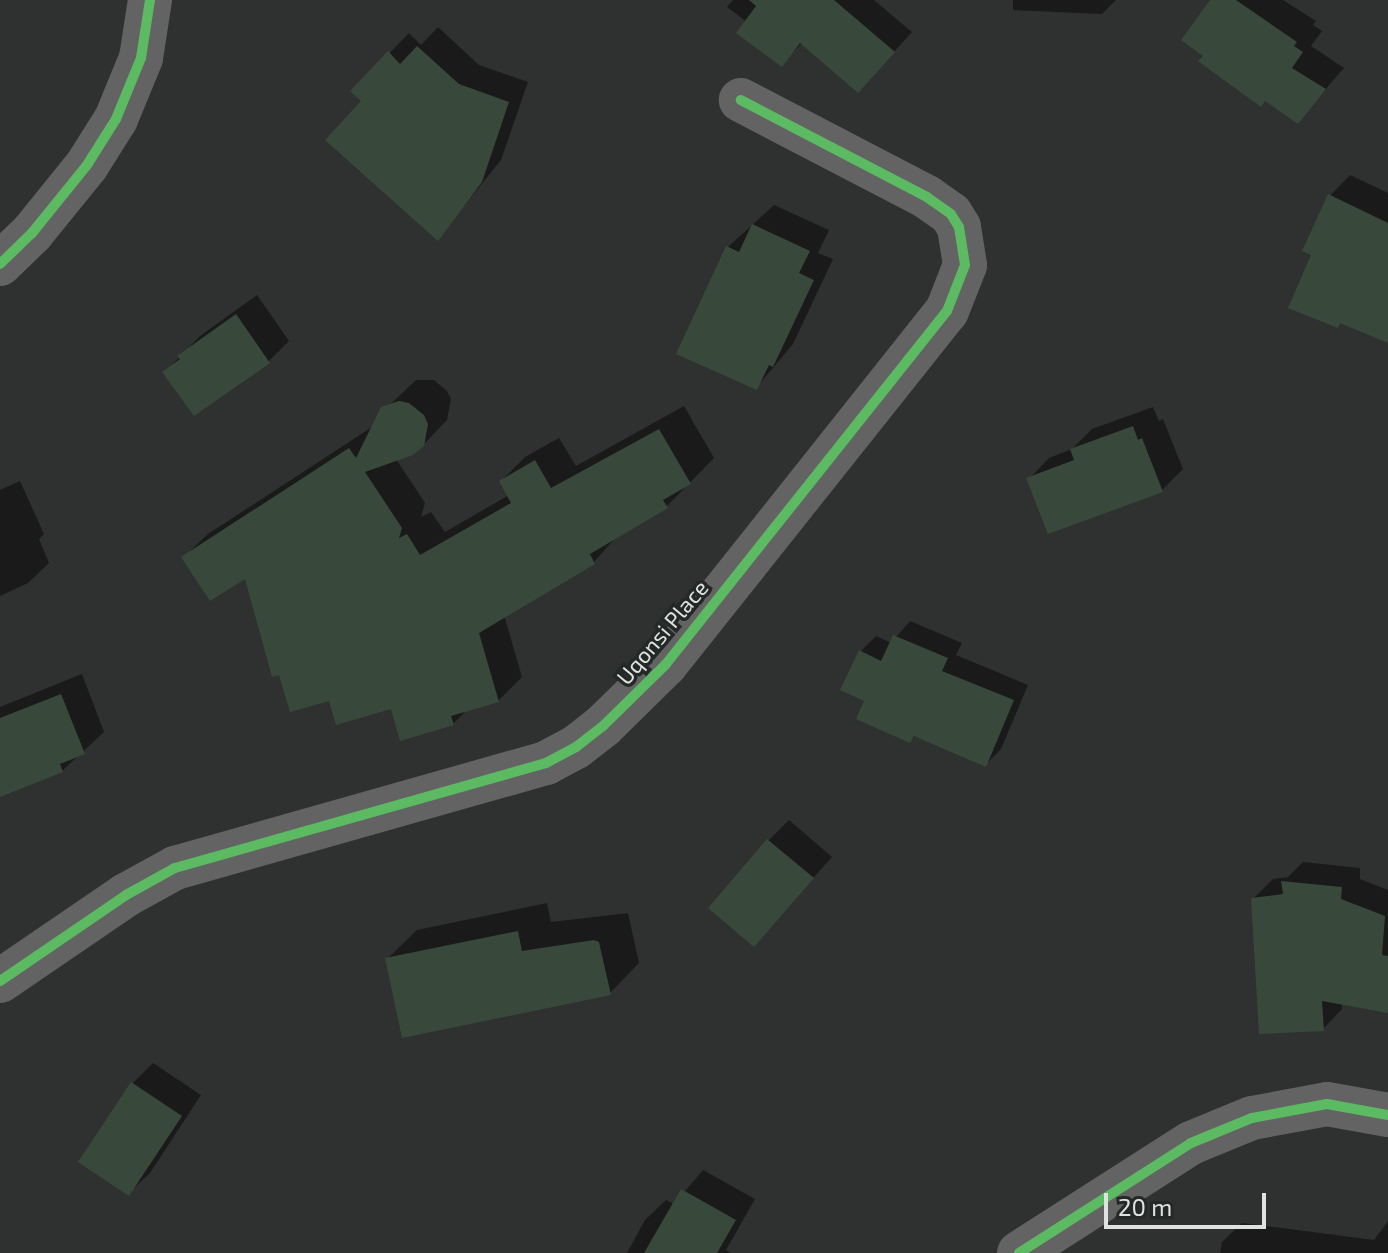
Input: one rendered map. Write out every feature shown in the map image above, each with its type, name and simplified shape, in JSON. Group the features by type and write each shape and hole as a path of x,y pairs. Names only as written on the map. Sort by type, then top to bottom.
{"street":[{"path":"0,264 32,233 87,165 116,119 141,58 150,0"},
{"name":"Uqonsi Place","path":"0,981 126,895 175,868 546,763 576,747 603,726 666,664 947,311 965,265 959,227 951,214 927,197 741,100"},
{"path":"1019,1253 1191,1143 1252,1118 1327,1104 1388,1115"}],"building":[{"path":"749,0 834,0 895,52 858,93 800,43 782,67 736,33 756,6"},
{"path":"1210,0 1236,0 1297,42 1294,46 1303,52 1292,68 1326,89 1298,124 1265,101 1261,107 1198,61 1203,56 1181,40"},
{"path":"417,46 459,84 509,102 482,182 438,241 325,140 361,101 350,91 388,51 400,64"},
{"path":"1328,194 1388,223 1388,343 1340,323 1338,328 1288,308 1311,255 1302,251"},
{"path":"752,224 810,251 799,273 814,280 773,367 769,365 757,390 676,354 726,246 739,252"},
{"path":"236,314 270,363 194,416 162,372 180,359 177,356"},
{"path":"399,401 409,403 424,415 428,424 424,446 413,455 365,472 402,528 399,538 407,534 420,555 511,503 499,481 535,460 551,488 659,429 691,484 663,500 668,508 590,554 595,564 479,633 499,702 451,716 454,725 400,741 391,709 336,725 329,701 290,712 279,675 272,677 245,579 210,601 181,557 349,448 356,458 381,407"},
{"path":"1133,426 1138,440 1142,438 1163,492 1048,534 1026,478 1074,460 1070,449"},
{"path":"893,635 948,658 942,671 1014,700 986,767 914,736 910,743 856,719 864,701 840,690 859,650 881,661"},
{"path":"61,694 85,754 60,764 63,772 0,797 0,718"},
{"path":"767,839 814,878 754,947 708,908"},
{"path":"1281,881 1342,887 1341,899 1385,916 1382,955 1388,956 1388,1013 1322,1001 1324,1031 1259,1034 1251,898 1283,894"},
{"path":"518,931 522,951 594,940 599,942 611,995 402,1038 385,958"},
{"path":"131,1082 182,1116 129,1196 78,1162"},
{"path":"681,1189 736,1220 717,1253 644,1253"}],"cycle path":[{"path":"0,264 32,233 87,165 116,119 141,58 150,0"},
{"path":"0,981 126,895 175,868 546,763 576,747 603,726 666,664 947,311 965,265 959,227 951,214 927,197 741,100"},
{"path":"1019,1253 1191,1143 1252,1118 1327,1104 1388,1115"}]}
